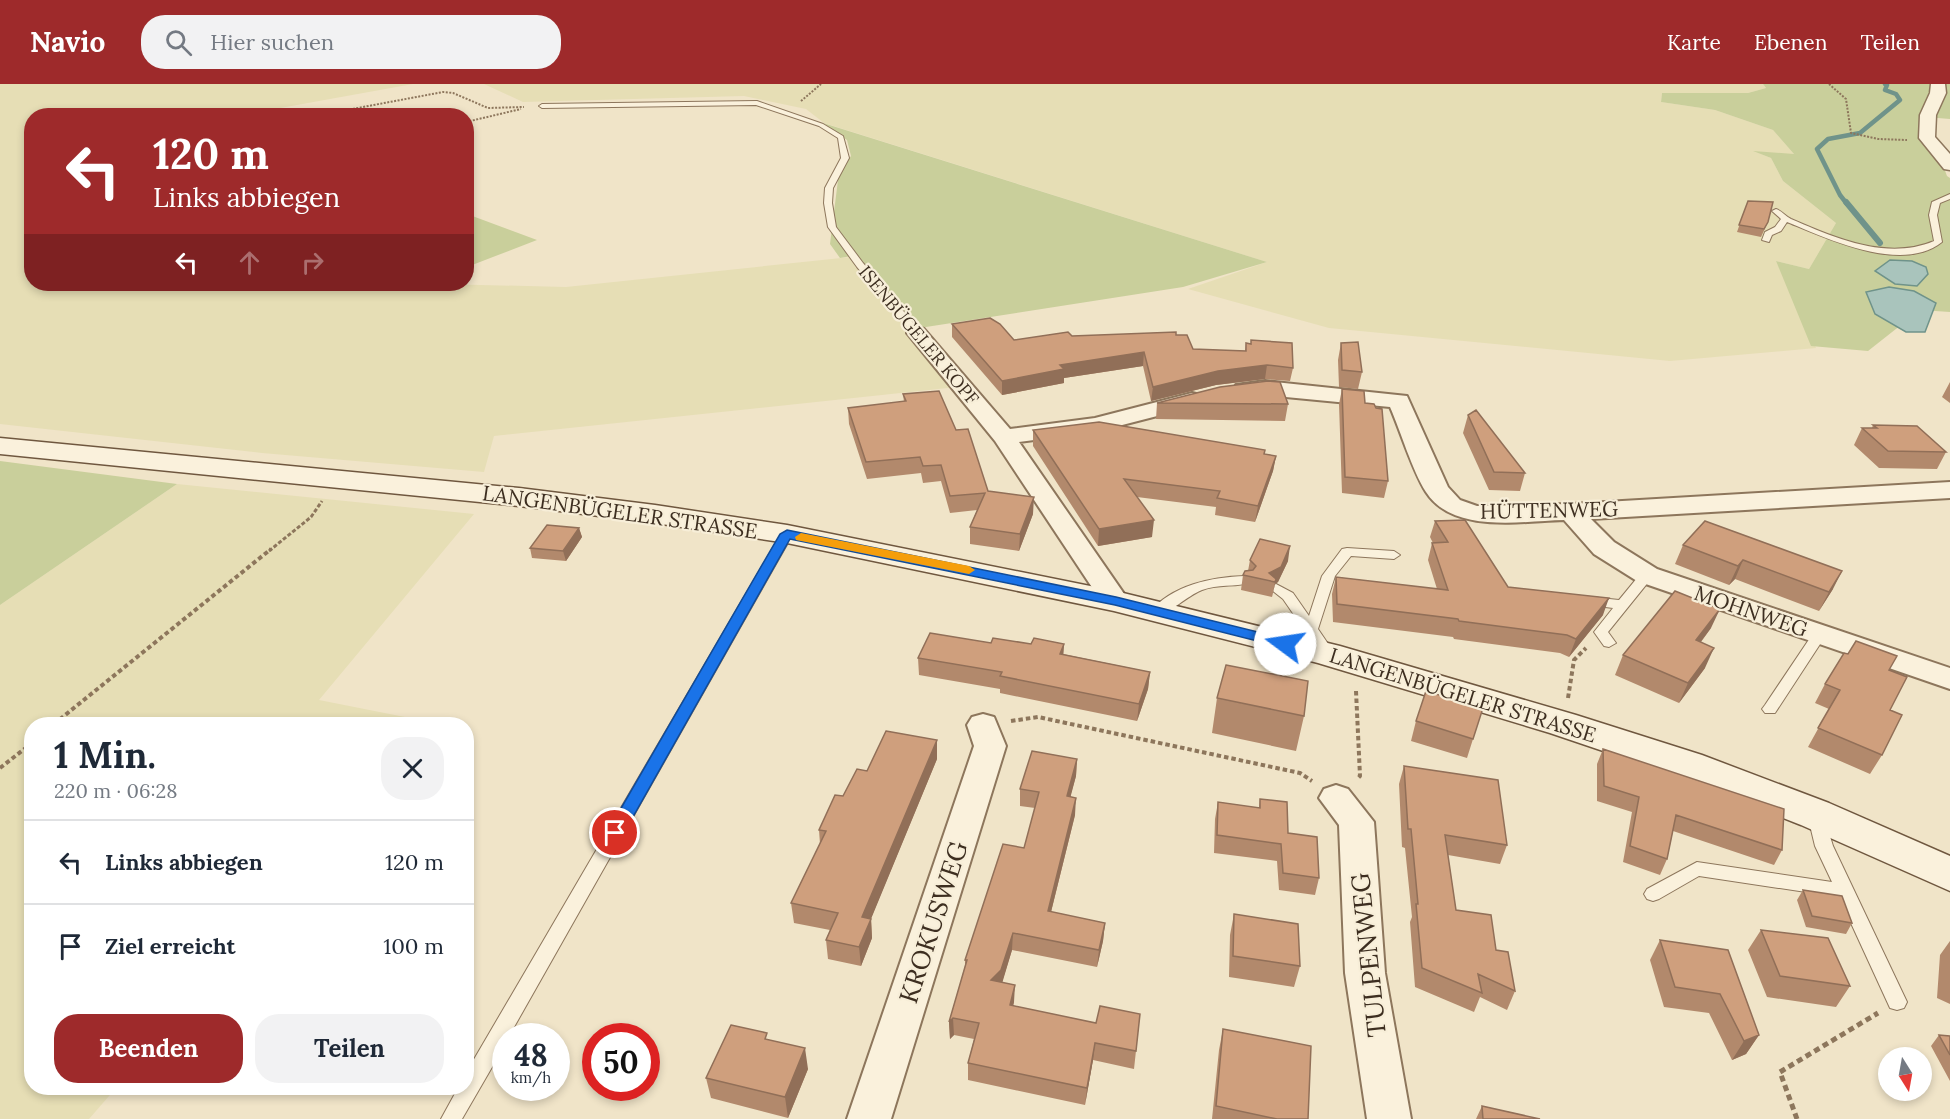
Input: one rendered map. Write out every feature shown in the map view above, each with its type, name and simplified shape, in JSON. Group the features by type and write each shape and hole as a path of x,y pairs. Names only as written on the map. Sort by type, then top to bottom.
{"main road":[{"path":"1938,84 1938,93 1928,115 1926,138 1950,165"},
{"name":"LANGENBÜGELER STRASSE","path":"0,446 337,478 655,514 787,534 1116,601 1157,612 1332,649 1563,724 1688,765 1815,814 1950,874"}],"street":[{"name":"ISENBÜGELER KOPF","path":"917,333 1004,437 1116,601"},
{"name":"HÜTTENWEG","path":"1004,437 1095,425 1221,393 1265,388 1399,401 1437,490 1451,505 1474,513 1571,512 1950,490"},
{"name":"MOHNWEG","path":"1571,512 1604,548 1647,575 1950,679"},
{"name":"KROKUSWEG","path":"869,1119 990,746 982,725"},
{"name":"TULPENWEG","path":"1336,798 1356,822 1365,973 1389,1119"}],"lane":[{"path":"542,106 744,102 762,104 791,113"},
{"name":"ISENBÜGELER KOPF","path":"791,113 821,125 841,137 845,158 830,188 828,203 832,227 860,265 917,333"},
{"path":"1776,211 1785,219 1854,246 1900,252 1926,250 1938,242 1933,215 1936,202 1950,196"},
{"path":"1766,240 1768,234 1778,229 1785,219"},
{"path":"474,1079 787,534"},
{"path":"1332,649 1329,576 1347,552 1394,555"},
{"path":"1605,637 1623,605 1647,575"},
{"path":"1157,612 1194,586 1227,580 1245,580"},
{"path":"1276,588 1288,596 1332,649"},
{"path":"1576,600 1623,605"},
{"path":"1770,709 1819,635"},
{"path":"1815,814 1824,846 1897,1002"},
{"path":"1653,894 1697,869 1846,891"},
{"path":"451,1119 465,1095"}],"path":[{"path":"791,113 821,84"},
{"path":"1830,84 1846,99 1851,133 1900,141 1926,138"},
{"path":"358,108 443,92 453,93 488,108 532,106 474,120"},
{"path":"63,717 311,517 337,478"},
{"path":"1563,724 1574,660 1605,637"},
{"path":"982,725 1038,717 1300,773 1336,798 1360,776 1356,678 1332,649"},
{"path":"0,768 24,749"},
{"path":"1797,1119 1780,1072 1897,1002"}],"shaded area":[{"path":"0,84 413,84 281,108 24,108 24,291 474,291 474,285 566,287 851,257 957,387 494,436 484,472 262,453 0,424"},
{"path":"484,84 1763,84 1766,88 1748,93 1662,93 1661,102 1715,110 1773,130 1795,155 1756,152 1771,158 1783,181 1836,223 1809,269 1776,261 1816,348 1670,361 1329,328 1188,289 1267,262 824,123 806,109 744,96 523,102"},
{"path":"177,484 474,514 319,700 405,717 24,717 24,1095 110,1095 89,1119 0,1119 0,605"}],"green space":[{"path":"1763,84 1950,84 1950,119 1925,117 1947,176 1950,178 1950,312 1920,310 1868,351 1811,346 1776,261 1809,269 1836,223 1783,181 1771,158 1753,151 1794,154 1773,130 1715,110 1661,102 1662,93 1748,93 1766,88"},
{"path":"823,123 1267,262 1183,287 913,329 852,256 840,258 830,244 839,172 851,156 847,140"},
{"path":"474,217 537,240 474,264"},
{"path":"0,461 177,484 0,605"}],"water":[{"path":"1890,260 1912,261 1926,267 1928,274 1917,286 1895,284 1875,271"},
{"path":"1889,287 1914,291 1936,303 1925,332 1906,332 1875,314 1866,292"}],"building":[{"path":"1748,201 1773,202 1764,229 1739,225"},
{"path":"990,318 1000,324 1014,340 1068,332 1072,336 1176,332 1176,335 1187,335 1193,349 1246,351 1246,343 1251,344 1251,340 1292,343 1293,368 1267,365 1218,371 1153,387 1144,352 1060,365 1064,369 1002,381 952,324"},
{"path":"1358,342 1362,372 1342,370 1341,343"},
{"path":"1268,381 1280,382 1288,404 1157,403 1220,387"},
{"path":"1342,389 1364,391 1365,403 1374,404 1376,408 1382,409 1388,481 1345,477"},
{"path":"939,391 956,430 968,429 988,491 1034,497 1020,534 970,527 985,493 950,496 941,465 923,466 920,457 866,462 848,408 906,401 903,394"},
{"path":"1476,410 1525,473 1494,472 1468,415"},
{"path":"1099,422 1265,450 1264,454 1276,456 1258,506 1217,498 1220,491 1124,479 1154,520 1099,529 1033,430"},
{"path":"1873,425 1917,426 1946,452 1888,451 1862,428 1877,428"},
{"path":"1465,520 1508,587 1609,598 1576,639 1567,635 1459,621 1458,619 1337,604 1336,577 1448,590 1432,543 1448,542 1435,521"},
{"path":"1705,521 1842,571 1829,592 1743,560 1738,566 1683,545"},
{"path":"547,525 579,528 563,551 530,548"},
{"path":"1260,539 1290,546 1281,567 1269,573 1276,579 1275,582 1243,575 1245,571 1253,570 1256,566 1250,560"},
{"path":"1675,591 1720,609 1696,640 1714,648 1688,683 1623,655"},
{"path":"930,633 991,643 993,638 1031,644 1034,638 1064,644 1060,654 1150,672 1139,704 1000,676 1002,672 918,658"},
{"path":"1856,641 1897,656 1889,670 1907,677 1890,710 1902,715 1882,755 1818,728 1840,690 1825,684 1844,653 1848,654"},
{"path":"1226,665 1308,681 1304,716 1217,698"},
{"path":"1426,691 1483,708 1473,739 1416,721"},
{"path":"886,731 937,740 862,917 871,919 859,947 826,940 838,913 791,903 826,831 819,830 835,795 843,796 857,769 867,771"},
{"path":"1603,749 1784,809 1782,850 1676,815 1667,859 1630,846 1639,797 1604,786"},
{"path":"1032,751 1077,759 1067,796 1076,798 1048,911 1105,923 1099,950 1013,933 1001,970 991,980 1015,985 1010,1005 1096,1023 1100,1006 1140,1014 1136,1051 1095,1043 1087,1088 968,1063 979,1023 953,1018 949,1022 967,960 965,960 1003,844 1024,848 1039,792 1020,789"},
{"path":"1404,766 1498,780 1507,845 1445,835 1456,910 1491,915 1496,950 1508,952 1515,991 1478,974 1482,993 1422,968"},
{"path":"1260,799 1287,802 1288,833 1317,837 1319,878 1283,873 1281,844 1217,835 1218,802 1260,808"},
{"path":"1803,890 1842,896 1852,923 1812,916"},
{"path":"1234,914 1298,924 1300,966 1233,956"},
{"path":"1761,930 1828,938 1850,986 1780,976"},
{"path":"1660,940 1728,950 1759,1035 1744,1041 1720,994 1675,987"},
{"path":"731,1025 767,1033 765,1039 805,1048 785,1097 706,1078"},
{"path":"1223,1029 1311,1046 1308,1119 1277,1119 1216,1106"},
{"path":"1939,1035 1950,1036 1950,1055"},
{"path":"1482,1106 1540,1119 1483,1119"}],"waterway":[{"path":"1847,204 1840,195 1817,149 1828,139 1860,133 1900,100 1896,94 1885,90 1887,85 1885,84"},
{"path":"1846,202 1880,243"}],"slow traffic":[{"path":"801,537 969,570"}],"route":[{"path":"615,833 787,534 1116,601 1285,644"}]}
